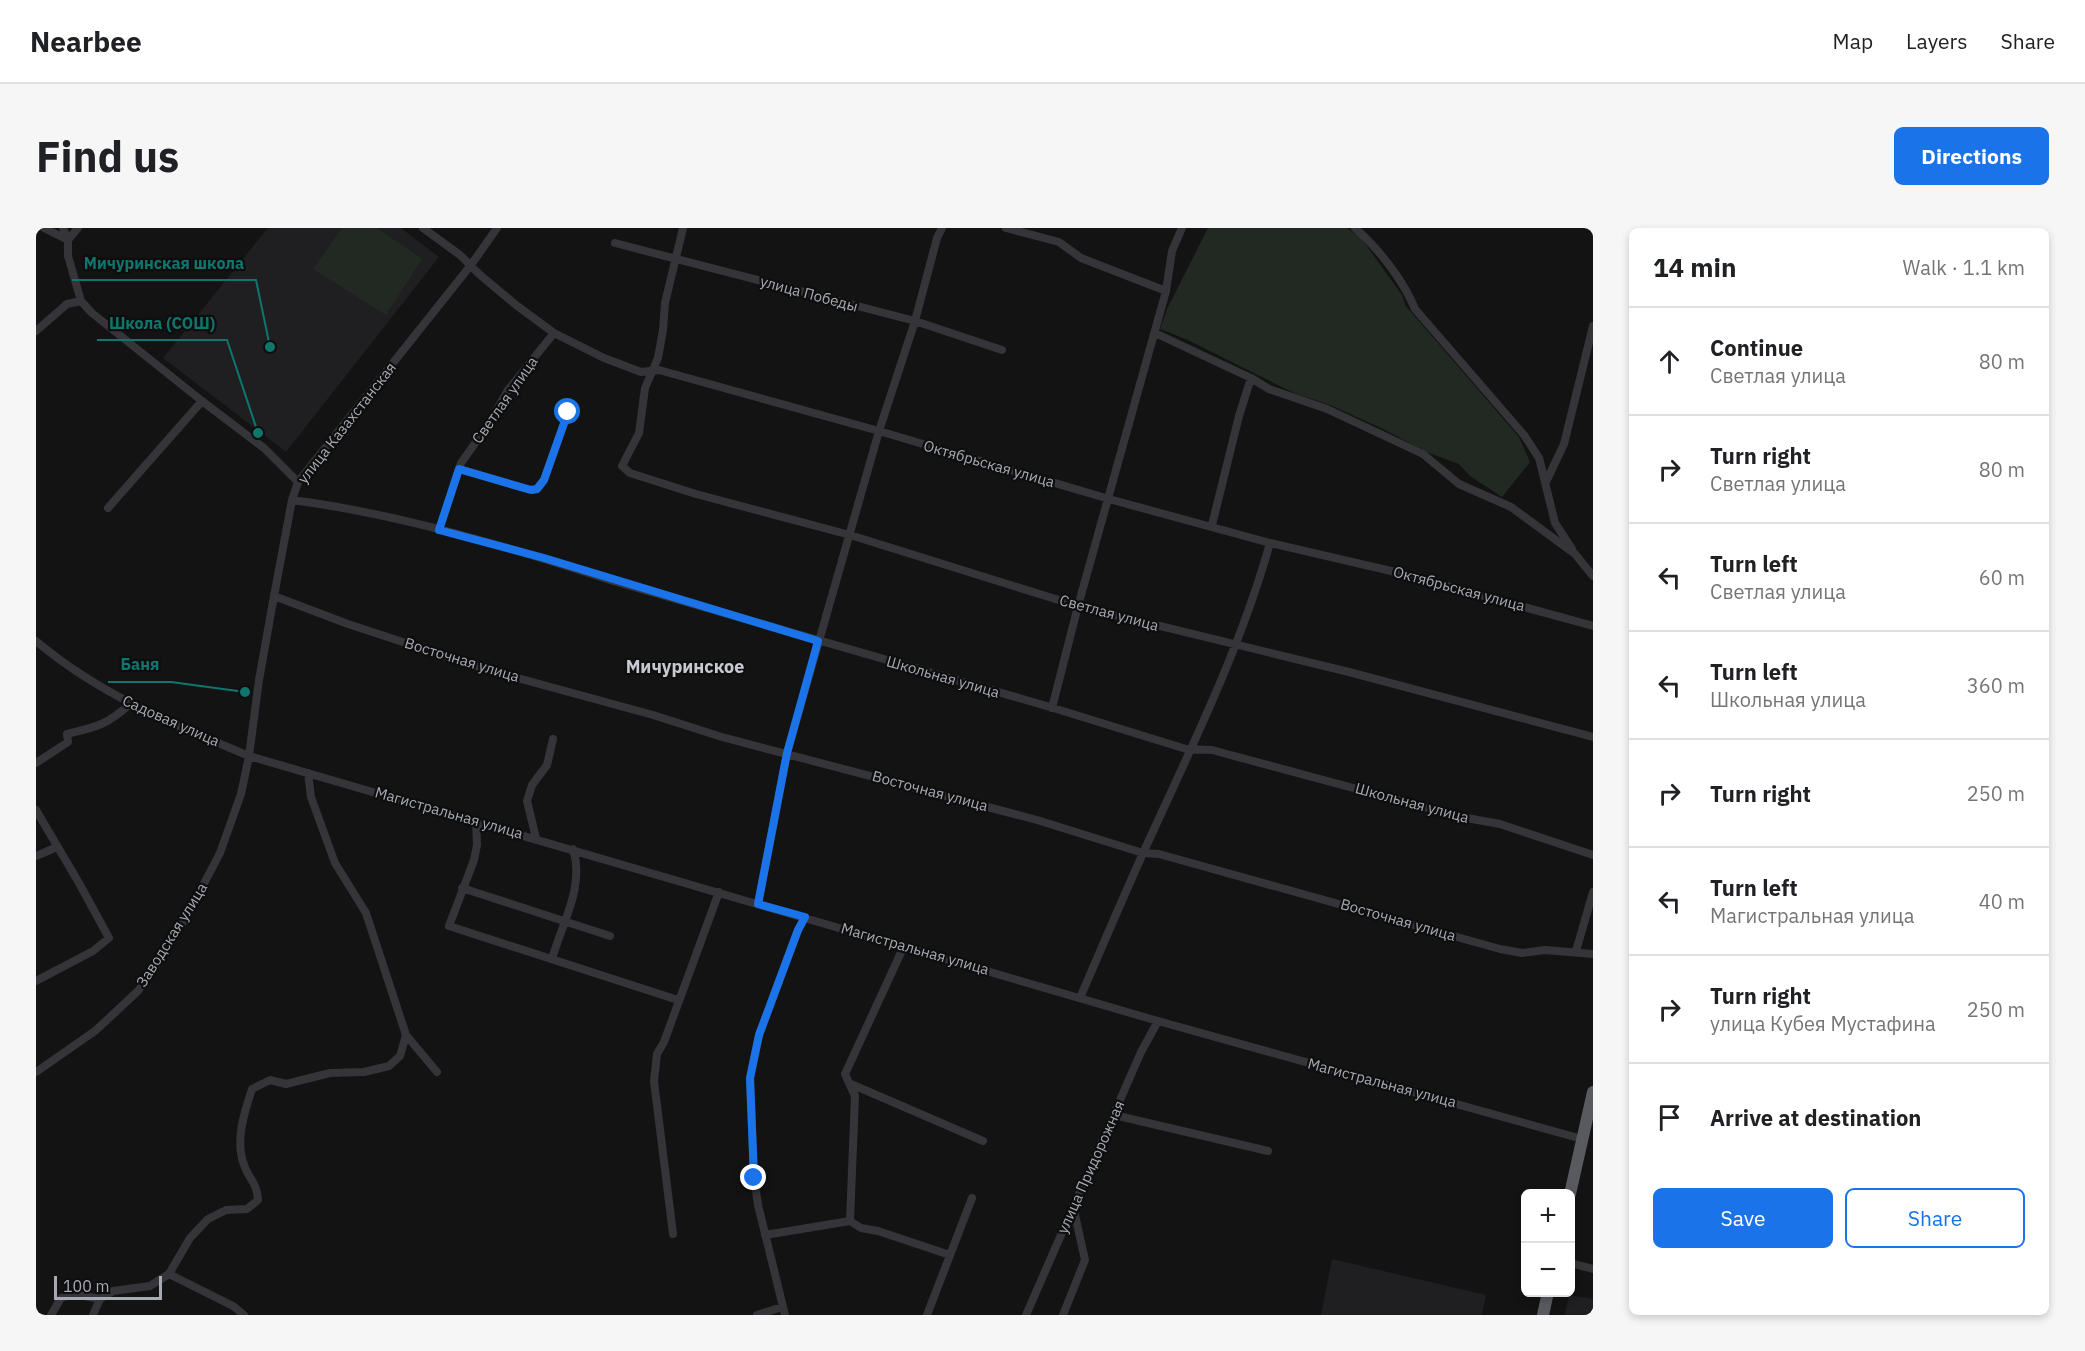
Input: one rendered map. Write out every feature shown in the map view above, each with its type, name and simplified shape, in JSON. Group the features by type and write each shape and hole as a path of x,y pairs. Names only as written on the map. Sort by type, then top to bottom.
{"highway":[{"path":"1571,1189 1593,1092"},
{"path":"1543,1315 1547,1297"}],"street":[{"path":"44,228 68,240"},
{"path":"63,228 68,240 68,256 81,301 92,313 264,448 298,482"},
{"path":"68,240 78,228"},
{"name":"Октябрьская улица","path":"423,228 460,255 516,305 554,333 604,358 641,372 659,370 879,431 1109,499 1212,525 1270,543 1404,574 1593,626"},
{"name":"улица Казахстанская","path":"249,756 259,680 274,596 292,500 298,482 471,266 497,228"},
{"path":"653,371 658,358 665,303 683,228"},
{"path":"758,904 787,753 879,431 915,321 937,238 942,228"},
{"path":"1006,228 1059,242 1081,258 1166,291"},
{"path":"1052,708 1078,606 1155,333 1166,291 1172,251 1182,228"},
{"path":"1355,228 1408,290 1415,309 1524,435 1539,458 1555,523 1575,554 1593,576"},
{"name":"улица Победы","path":"615,243 803,294 915,321 1002,350"},
{"path":"36,331 67,304 81,301"},
{"path":"1546,482 1564,444 1593,326"},
{"name":"Светлая улица","path":"439,530 459,469 508,390 554,333"},
{"path":"1155,333 1251,378 1269,389 1327,409 1423,454 1459,484 1511,507 1575,554"},
{"name":"Светлая улица","path":"653,371 645,388 639,433 622,466 630,473 760,512 850,535 1078,606 1349,672 1593,737"},
{"path":"1212,525 1239,416 1251,378"},
{"path":"108,508 202,401"},
{"path":"459,469 531,490 537,489 544,480 568,412"},
{"name":"Школьная улица","path":"292,500 333,505 544,558 1186,749 1212,750 1461,817 1500,824 1592,852"},
{"path":"1080,998 1191,749 1234,645 1270,543"},
{"name":"Восточная улица","path":"274,596 485,669 642,712 722,737 1037,820 1143,853 1171,857 1500,949 1522,953 1545,950 1593,954"},
{"name":"Садовая улица","path":"36,641 70,668 130,704 249,756"},
{"path":"36,763 68,742 67,734 104,725 130,704"},
{"path":"536,838 528,809 528,795 547,765 553,739"},
{"name":"Магистральная улица","path":"249,756 1158,1021 1582,1138"},
{"name":"Заводская улица","path":"36,1072 95,1031 124,1005 153,970 187,916 220,853 241,794 249,756"},
{"path":"308,773 311,797 335,863 366,912 405,1035 437,1072"},
{"path":"36,810 109,938 93,951 36,981"},
{"path":"476,821 477,845 474,860 449,926 678,1000"},
{"path":"36,856 57,847"},
{"path":"552,960 577,885 573,849"},
{"path":"462,888 610,936"},
{"path":"673,1234 654,1081 657,1054 664,1042 719,892"},
{"path":"1576,951 1593,892"},
{"path":"757,1315 784,1311 765,1235 754,1178 750,1078 759,1035 798,930 805,917"},
{"path":"850,1221 855,1096 845,1074 904,946"},
{"name":"улица Придорожная","path":"1026,1315 1141,1052 1158,1021"},
{"path":"93,1315 100,1299 113,1291 150,1286 169,1274 190,1238 208,1220 226,1210 247,1209 258,1200 257,1187 244,1167 239,1149 244,1112 252,1089 270,1080 286,1084 330,1073 364,1072 389,1066 400,1056 405,1035"},
{"path":"851,1084 983,1141"},
{"path":"1114,1115 1268,1151"},
{"path":"927,1315 972,1198"},
{"path":"1063,1315 1085,1260 1073,1206"},
{"path":"765,1235 850,1221 861,1228 878,1231 950,1255"},
{"path":"1575,1264 1593,1269"},
{"path":"169,1274 233,1305 244,1315"},
{"path":"51,1315 61,1298 73,1294 100,1299"}],"shaded area":[{"path":"268,228 401,228 439,257 286,452 163,358"},
{"path":"342,228 377,228 422,259 386,315 313,269"},
{"path":"1208,228 1347,228 1361,238 1402,295 1405,305 1519,437 1530,462 1502,497 1470,476 1459,464 1429,453 1330,405 1294,393 1188,340 1160,329 1167,309"},
{"path":"1332,1259 1486,1295 1482,1315 1321,1315"},
{"path":"1569,1297 1593,1299 1593,1315 1565,1315"}],"place":[{"name":"Мичуринская школа","path":"270,347"},
{"name":"Школа (СОШ)","path":"258,433"},
{"name":"Баня","path":"245,692"}],"district":[{"name":"Мичуринское","path":"685,667"}],"route":[{"path":"568,412 544,480 537,489 531,490 459,469 439,530 544,558 818,641 787,753 758,904 805,917 798,930 759,1035 750,1078 754,1178"}]}
